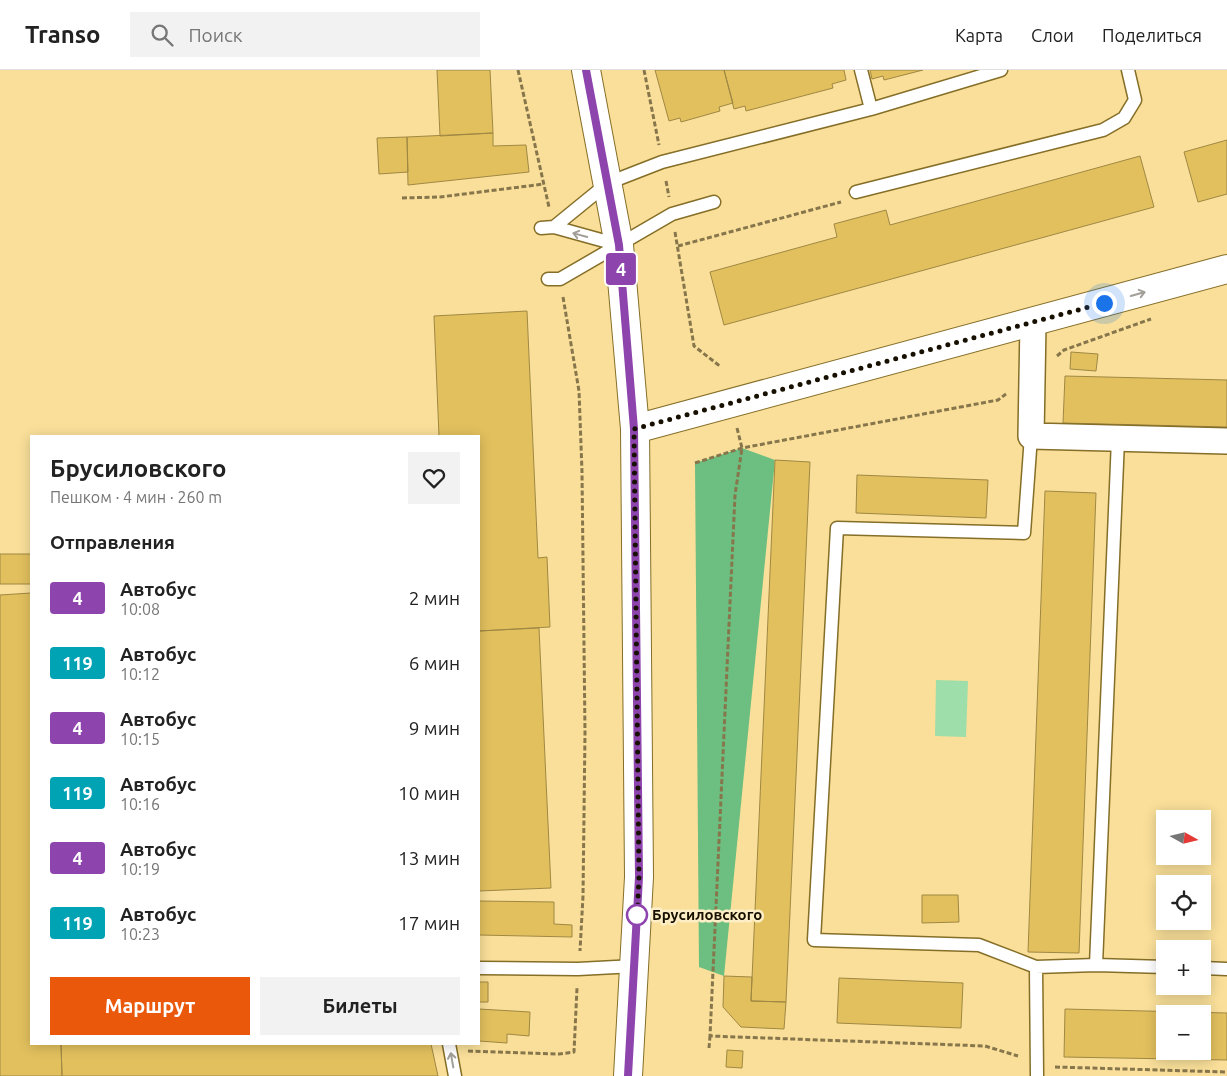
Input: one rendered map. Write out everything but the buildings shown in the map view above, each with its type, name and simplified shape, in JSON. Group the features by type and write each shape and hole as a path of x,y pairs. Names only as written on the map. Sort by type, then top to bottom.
{"main road":[{"path":"586,70 619,245 634,429 639,877 628,1076"},
{"path":"634,429 1033,323 1227,269"}],"street":[{"path":"1033,323 1031,436 1227,441"}],"lane":[{"path":"861,70 871,109"},
{"path":"547,228 608,183 662,162 871,109 1001,70"},
{"path":"856,192 1103,130 1124,118 1135,100 1128,70"},
{"path":"554,279 619,245 672,214 714,202"},
{"path":"547,228 619,245"},
{"path":"1031,436 1024,533 837,528 814,940 979,945 1036,966 1156,967"},
{"path":"1096,965 1118,439"},
{"path":"480,968 578,969 635,966"},
{"path":"1036,966 1037,1076"},
{"path":"1211,968 1227,968"},
{"path":"450,1047 455,1076"}],"path":[{"path":"518,70 544,184 547,228"},
{"path":"402,198 440,197 544,184"},
{"path":"678,246 838,204 856,192"},
{"path":"450,1047 559,1054 574,1052 583,896 585,732 582,472 579,391 554,279"},
{"path":"695,463 742,448 998,400 1064,350 1155,318"},
{"path":"582,472 589,472"},
{"path":"709,1048 710,1036"}],"green space":[{"path":"742,448 775,460 724,976 699,967 695,463"},
{"path":"936,680 968,681 966,737 935,736"}],"bus line":[{"name":"4","path":"586,70 619,245 636,468 639,877 628,1076"}],"place":[{"name":"Брусиловского","path":"637,915"}],"route":[{"path":"637,915 637,919 639,877 636,468 634,429 1104,303"}]}
